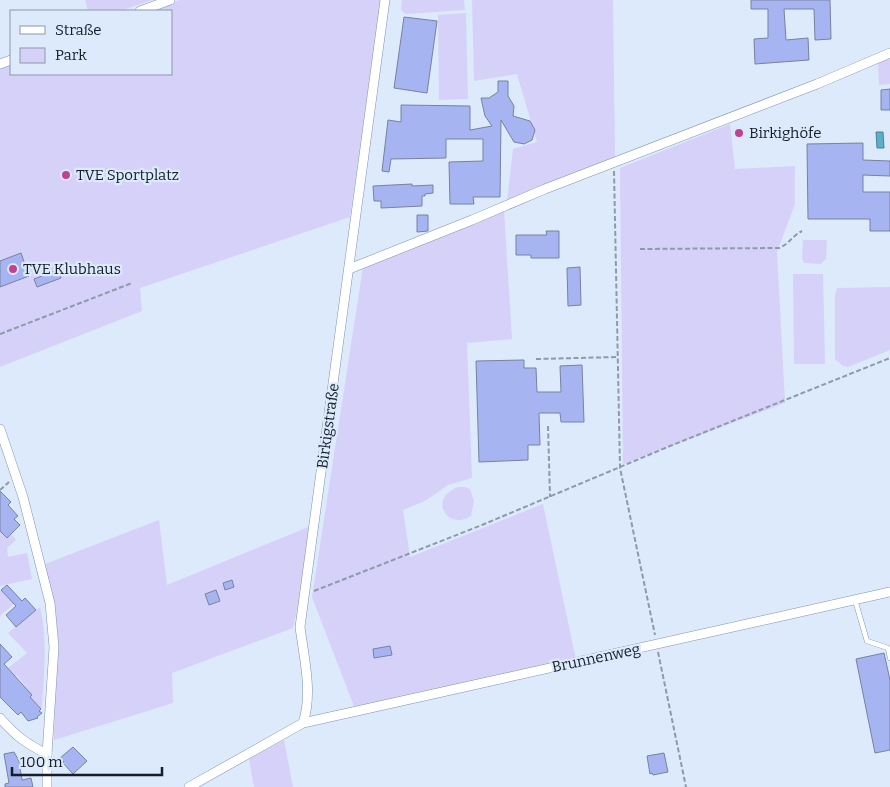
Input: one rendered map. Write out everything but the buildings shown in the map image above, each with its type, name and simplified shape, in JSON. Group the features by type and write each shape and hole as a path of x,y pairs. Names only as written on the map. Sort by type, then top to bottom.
{"street":[{"path":"143,10 170,0"},
{"name":"Birkigstraße","path":"303,723 307,710 307,680 300,627 385,0"},
{"path":"348,269 464,224 545,189 818,84 890,53"},
{"path":"0,429 23,497 50,603 54,647 46,754 47,787"},
{"name":"Brunnenweg","path":"303,723 890,592"},
{"path":"0,718 27,744 46,754"},
{"path":"189,787 303,723"}],"lane":[{"path":"855,600 867,641 888,648 890,658"}],"path":[{"path":"613,164 620,468 686,787"},
{"path":"640,249 779,248 784,246 794,235 802,231"},
{"path":"0,334 132,283"},
{"path":"536,359 617,357"},
{"path":"305,594 385,564 670,446 890,358"},
{"path":"548,426 550,497"}],"green space":[{"path":"85,0 152,0 123,10 88,10"},
{"path":"180,0 381,0 350,217 140,288 142,311 0,367 0,68 10,64 10,75 172,75 172,10 153,10"},
{"path":"402,0 464,0 465,10 405,14 401,10"},
{"path":"472,0 613,0 615,157 507,201 513,149 537,142 517,74 474,81"},
{"path":"466,13 468,99 439,100 438,15"},
{"path":"890,58 890,84 879,85 878,63"},
{"path":"730,124 735,169 795,166 795,204 777,252 785,403 623,464 620,168"},
{"path":"504,210 512,339 467,343 472,478 448,485 425,501 403,510 410,557 543,504 576,660 355,709 312,597 363,267"},
{"path":"803,240 827,240 826,259 821,264 804,263 802,258"},
{"path":"793,274 823,274 825,364 794,364"},
{"path":"890,287 890,350 848,367 843,366 835,359 835,294 837,288"},
{"path":"458,487 470,489 474,501 471,516 463,520 449,517 444,512 442,505 449,492"},
{"path":"159,520 167,585 311,526 293,628 172,673 173,703 54,740 54,608 45,564"},
{"path":"0,531 6,538 11,534 16,540 7,548 8,557 27,553 32,579 0,586"},
{"path":"0,591 14,604 0,616"},
{"path":"40,607 45,644 41,709 36,703 29,708 24,702 32,695 17,675 10,681 6,675 10,671 8,668 27,653 8,633"},
{"path":"284,740 293,787 254,787 249,759"}],"water":[{"path":"876,132 883,132 884,148 877,148"}],"place":[{"name":"Birkighöfe","path":"739,133"},
{"name":"TVE Sportplatz","path":"66,175"},
{"name":"TVE Klubhaus","path":"13,269"}]}
